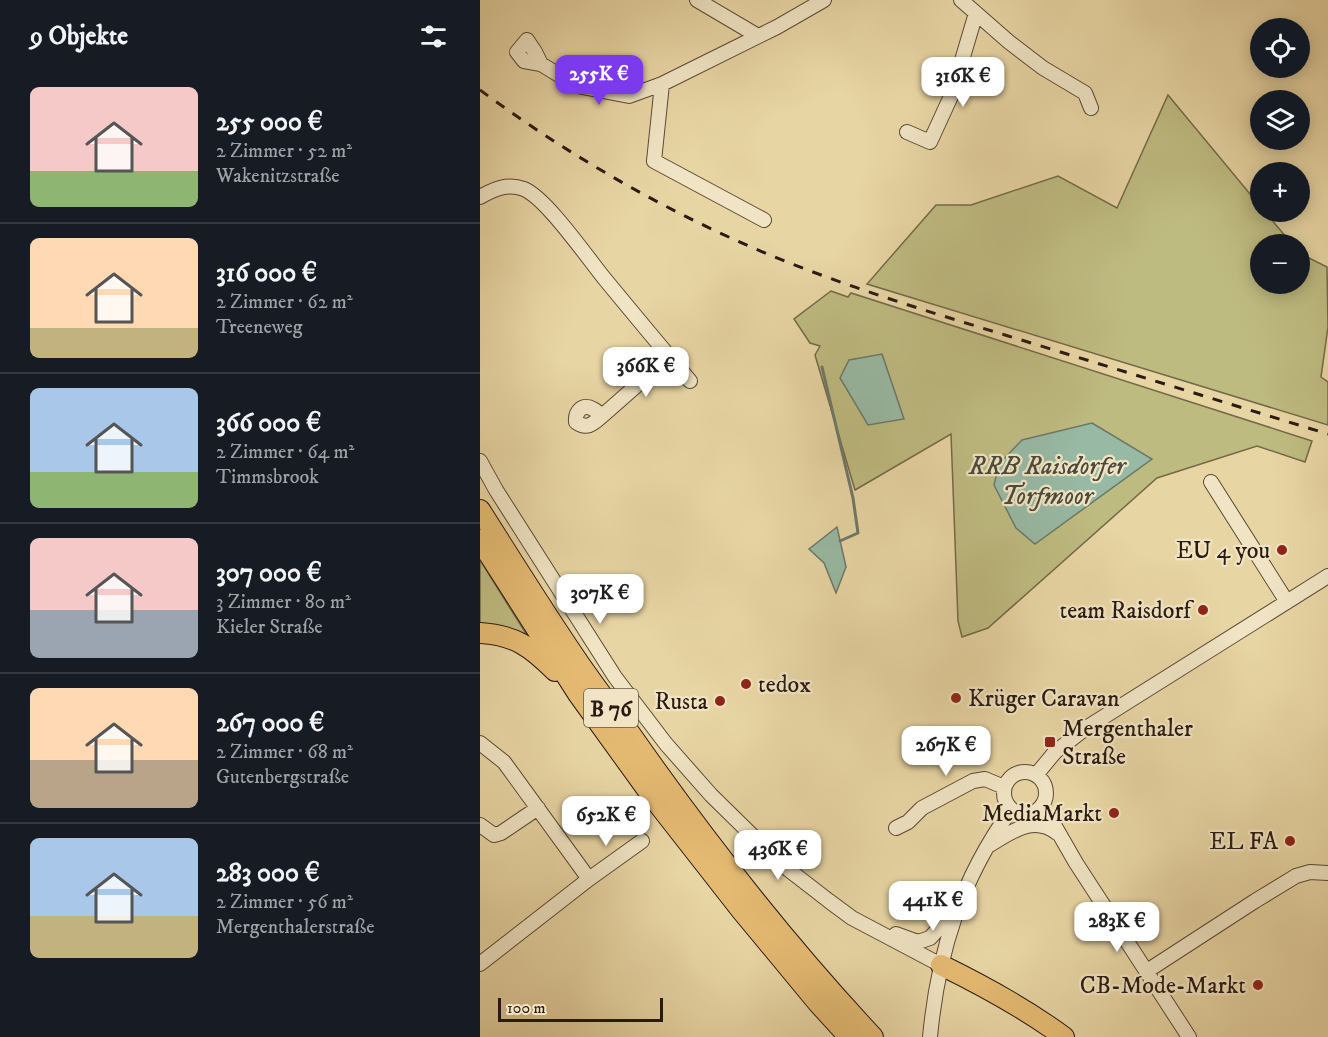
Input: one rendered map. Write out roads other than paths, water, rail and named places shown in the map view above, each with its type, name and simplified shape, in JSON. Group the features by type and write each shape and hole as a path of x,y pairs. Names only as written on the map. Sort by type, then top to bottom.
{"highway":[{"name":"B 76","path":"480,510 581,666 682,807 753,898 840,1002 873,1037"},
{"name":"B 76","path":"480,540 578,694 651,795 715,878 849,1037"},
{"name":"B 76","path":"480,633 503,636 526,646 543,659 578,694"},
{"path":"941,965 1038,1018 1064,1037"}],"street":[{"path":"697,0 758,36"},
{"path":"541,64 577,86 629,96 662,84 777,27 824,0"},
{"path":"961,0 1043,68 1085,93 1090,108"},
{"path":"907,132 930,142 952,94 976,13"},
{"path":"662,84 654,161 764,220"},
{"path":"480,197 496,188 510,186 525,190 535,196 690,381"},
{"path":"602,416 669,357"},
{"path":"480,461 496,490 615,677 666,744 711,795 769,852 829,902 852,918 941,965"},
{"path":"1211,482 1287,602"},
{"path":"1036,774 1054,752 1086,728 1328,576"},
{"path":"480,743 504,762 589,879"},
{"path":"1021,772 1036,774 1046,787 1044,803 1032,813 1018,813 1011,810 1003,795 1007,780 1013,774 1021,772"},
{"path":"896,828 908,822 922,808 973,781 985,779 1004,787"},
{"path":"480,825 495,835 538,808"},
{"path":"1039,809 1053,823 1189,1037"},
{"path":"930,1037 941,965 957,908 986,847 1011,810"},
{"path":"986,847 1021,827 1035,825 1055,831 1063,839"},
{"path":"480,964 642,841"},
{"path":"1147,970 1296,876 1310,872 1328,873"},
{"path":"852,918 918,942 930,938 957,908"}],"water":[{"path":"882,354 904,419 868,425 840,378 849,360"},
{"name":"RRB Raisdorfer Torfmoor","path":"1092,423 1152,459 1035,544 1016,528 994,485 999,464 1022,440"},
{"path":"837,527 846,567 836,593 824,563 809,549"}],"waterway":[{"path":"822,367 853,498 858,533 840,541"}],"railway":[{"path":"480,90 544,135 611,176 715,231 782,260 909,305 1328,434"}],"place":[{"name":"EU 4 you","path":"1282,550"},
{"name":"team Raisdorf","path":"1203,610"},
{"name":"tedox","path":"746,684"},
{"name":"Krüger Caravan","path":"956,698"},
{"name":"Rusta","path":"720,701"},
{"name":"Mergenthaler Straße","path":"1050,742"},
{"name":"MediaMarkt","path":"1114,813"},
{"name":"EL FA","path":"1290,841"},
{"name":"CB-Mode-Markt","path":"1258,985"}]}
